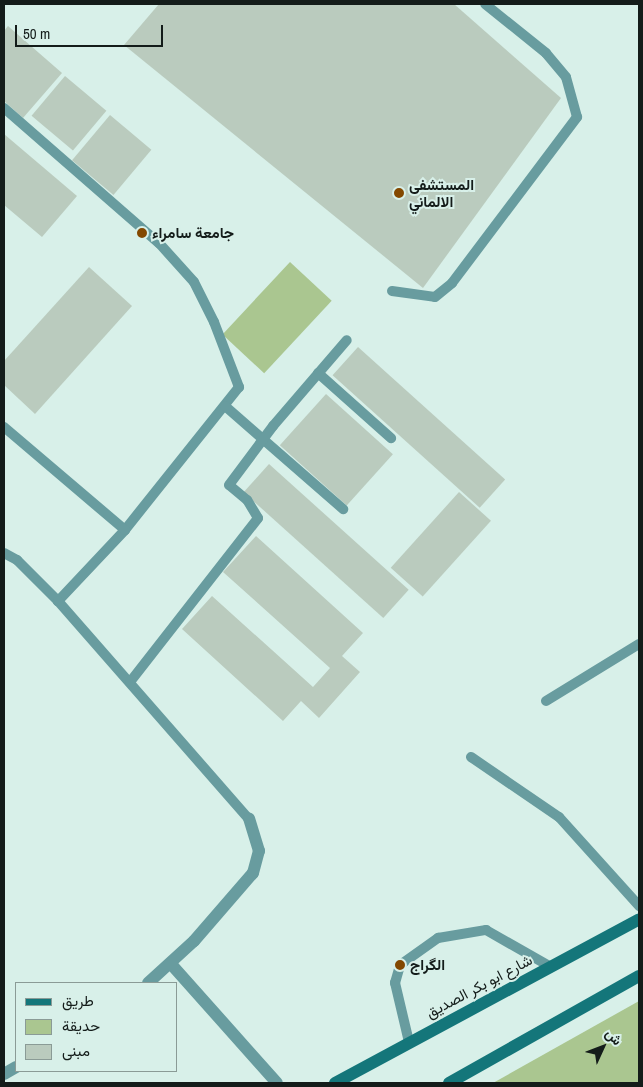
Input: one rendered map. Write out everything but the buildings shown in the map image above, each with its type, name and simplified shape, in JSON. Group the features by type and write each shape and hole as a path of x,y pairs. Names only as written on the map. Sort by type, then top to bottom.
{"main road":[{"name":"شارع ابو بكر الصديق","path":"335,1083 639,919"},
{"path":"449,1083 639,976"}],"street":[{"path":"149,982 171,964 253,873 259,851 248,818"},
{"path":"171,964 277,1083"},
{"path":"4,1074 15,1068"}],"lane":[{"path":"392,291 435,297 452,283 577,117 566,77 546,53 485,4"},
{"path":"4,108 159,243 194,282 214,322 239,387 125,530 58,601"},
{"path":"130,682 258,518 247,500 229,485 264,438 347,340"},
{"path":"318,373 391,438"},
{"path":"225,406 264,438 343,509"},
{"path":"4,427 125,530"},
{"path":"4,553 17,560 58,601 248,818"},
{"path":"546,701 639,644"},
{"path":"471,757 558,817 639,906"},
{"path":"409,1042 395,983 400,965 438,938 486,930 551,966"}],"green space":[{"path":"290,262 332,301 264,373 222,334"},
{"path":"639,1001 639,1083 493,1083"}],"place":[{"name":"المستشفى الالماني","path":"399,193"},
{"name":"جامعة سامراء","path":"142,233"},
{"name":"الگراج","path":"400,965"}]}
